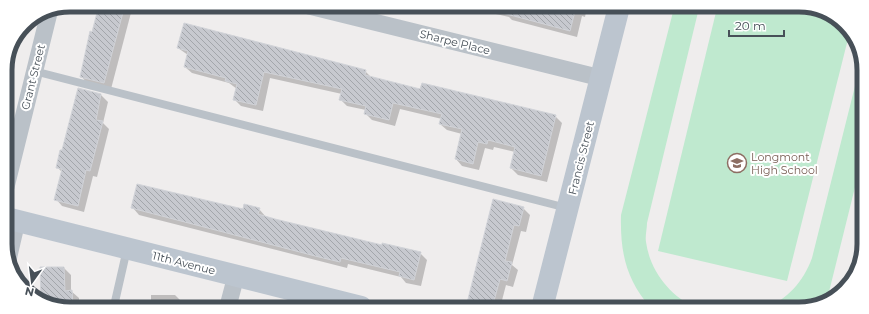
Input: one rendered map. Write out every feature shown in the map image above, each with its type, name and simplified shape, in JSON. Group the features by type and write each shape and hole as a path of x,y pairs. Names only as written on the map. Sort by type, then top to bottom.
{"street":[{"name":"Sharpe Place","path":"333,12 601,78"},
{"name":"Francis Street","path":"544,302 618,12"},
{"name":"Grant Street","path":"12,162 48,16"},
{"name":"11th Avenue","path":"12,220 335,302"},
{"path":"229,302 236,276"}],"lane":[{"path":"34,71 568,208"},
{"path":"115,302 127,249"}],"green space":[{"path":"673,12 698,12 647,223 646,240 648,253 657,272 670,289 686,302 646,302 642,297 630,276 626,265 623,253 621,215"},
{"path":"716,12 810,13 825,18 837,26 848,39 787,281 658,251"},
{"path":"857,78 857,179 829,294 821,298 810,301 777,302 794,289 804,275 812,258"}],"building":[{"path":"97,12 123,12 104,83 80,77 90,31 92,32"},
{"path":"499,12 575,12 570,31"},
{"path":"184,23 366,70 365,75 420,89 422,83 556,115 541,176 510,168 515,147 488,140 487,144 478,142 473,164 455,159 462,129 439,124 442,114 393,103 389,120 364,114 366,106 339,100 342,89 264,72 256,105 233,100 237,84 225,81 226,78 184,67 188,51 177,48"},
{"path":"78,88 101,94 96,120 103,121 90,171 86,170 78,206 54,200 62,169 56,168"},
{"path":"137,184 243,209 244,204 260,208 258,214 275,219 382,245 382,243 421,252 414,280 399,276 400,272 341,258 340,262 131,208"},
{"path":"493,199 524,207 519,226 514,225 505,261 512,262 507,281 500,279 494,302 467,302"},
{"path":"40,267 64,267 65,291 72,290 73,302 62,302 41,294"}],"place":[{"name":"Longmont High School","path":"737,163"}]}
